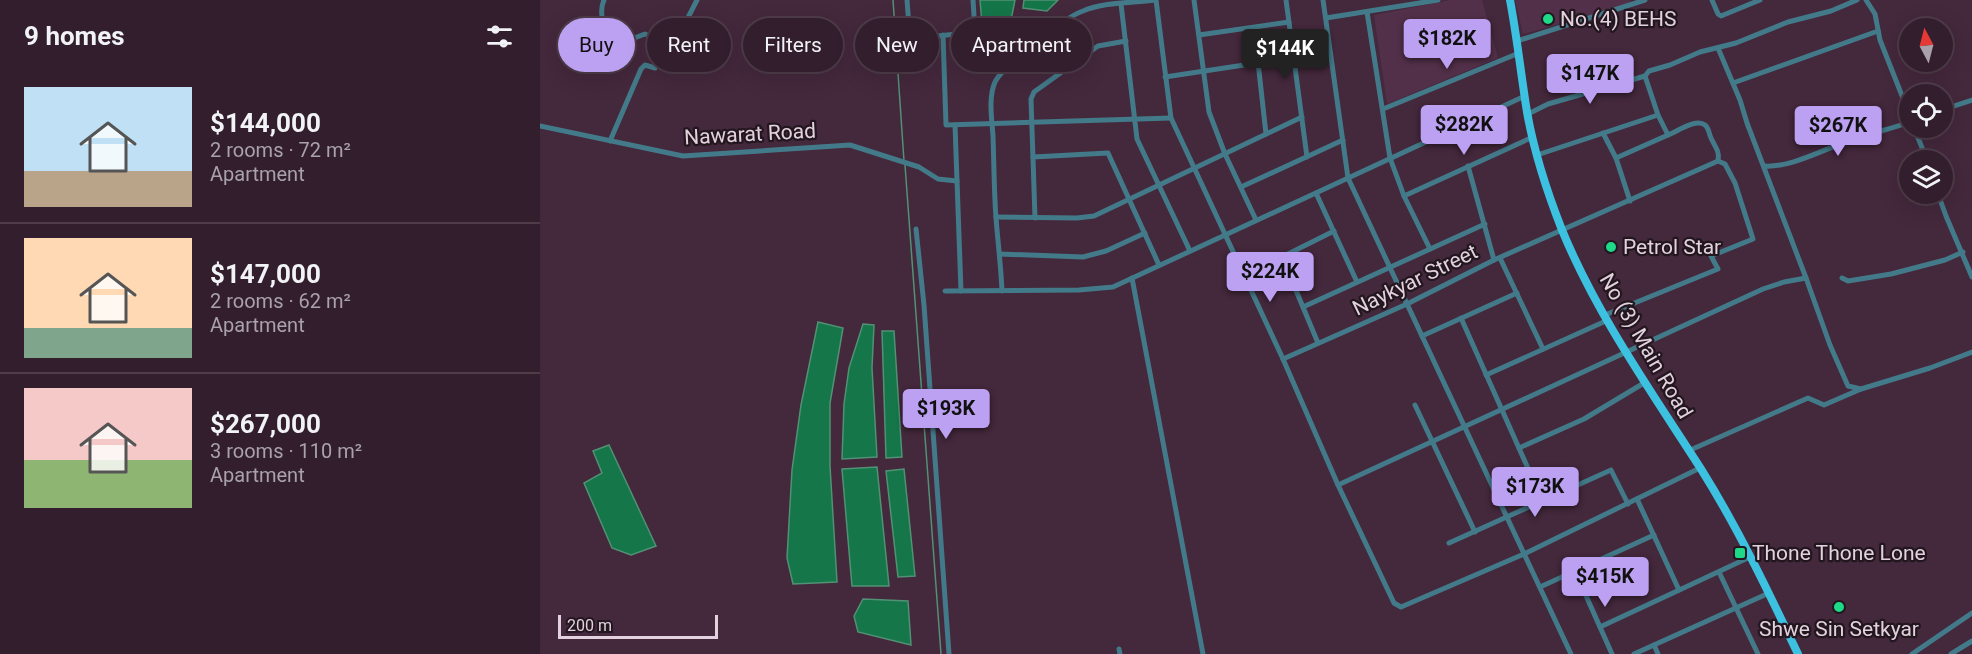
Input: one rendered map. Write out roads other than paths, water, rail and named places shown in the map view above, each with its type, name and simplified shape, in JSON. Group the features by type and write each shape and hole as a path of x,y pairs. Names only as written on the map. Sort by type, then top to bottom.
{"main road":[{"name":"No (3) Main Road","path":"1510,0 1533,138 1545,184 1563,231 1625,352 1700,468 1750,556 1798,654"}],"street":[{"path":"604,0 601,10 613,46 645,34 661,40 674,41 697,0"},
{"path":"907,0 910,39 975,32 973,0"},
{"path":"1071,18 1081,11 1094,7 1155,0 1171,118 1394,603 1401,607 1524,554 1700,468"},
{"path":"1194,0 1209,112 1225,154 1256,220"},
{"path":"1286,0 1307,157"},
{"path":"1323,0 1348,178 1571,654"},
{"path":"1326,18 1438,0"},
{"path":"1517,41 1645,0"},
{"path":"1712,0 1721,16 1760,0"},
{"path":"1528,114 1548,104 1645,76 1649,71 1700,52 1762,33 1788,22 1831,11 1857,0"},
{"path":"1866,0 1875,14 1878,31 1899,87"},
{"path":"1121,4 1137,139 1190,250"},
{"path":"1366,12 1390,158 1404,196 1430,249"},
{"path":"1199,35 1289,22"},
{"path":"1733,83 1878,31"},
{"path":"944,35 946,125 1171,118"},
{"path":"1092,50 1105,44 1126,41"},
{"path":"1718,48 1830,345 1848,386 1861,389"},
{"path":"1165,77 1330,52"},
{"path":"1383,109 1519,53"},
{"path":"1258,62 1266,134"},
{"path":"610,141 640,69 647,66"},
{"path":"1002,291 996,217 992,95 995,82 1003,72"},
{"path":"1035,218 1031,99 1034,92 1061,72"},
{"path":"1645,76 1658,115 1668,135"},
{"path":"945,291 1113,287 1525,96"},
{"path":"1953,106 1972,100"},
{"path":"1537,155 1658,115"},
{"path":"996,217 1094,216 1302,117"},
{"path":"1486,375 1607,318 1718,270 1711,255 1753,239 1735,183 1725,164 1718,161 1718,149 1707,127 1703,124 1696,122 1616,158"},
{"path":"955,125 961,291"},
{"path":"1764,166 1775,167 1800,160 1824,149 1899,125"},
{"name":"Nawarat Road","path":"540,126 683,156 850,146 919,167 938,179 957,181"},
{"path":"1603,133 1616,158 1630,201"},
{"path":"1404,196 1533,138"},
{"path":"1241,187 1343,140"},
{"path":"1033,157 1108,153 1159,265"},
{"name":"Naykyar Street","path":"1283,359 1407,304 1497,259 1718,161"},
{"path":"1468,166 1497,259 1517,293 1543,349"},
{"path":"1316,193 1357,282"},
{"path":"1942,204 1972,278"},
{"path":"1303,307 1485,224"},
{"path":"916,229 924,305 949,654"},
{"path":"1244,276 1334,231"},
{"path":"1000,254 1083,257 1106,251 1145,233"},
{"path":"1842,278 1848,281 1892,274 1945,260 1963,252"},
{"path":"1282,257 1318,344"},
{"path":"1132,278 1203,654"},
{"path":"1338,485 1763,289 1806,278"},
{"path":"1422,336 1517,293"},
{"path":"1461,318 1543,502"},
{"path":"1688,451 1808,398 1824,405 1861,389 1930,368 1972,352"},
{"path":"1519,448 1584,419 1644,383"},
{"path":"1415,405 1475,532"},
{"path":"1449,543 1611,470 1628,504"},
{"path":"1637,499 1679,590"},
{"path":"1540,587 1654,535"},
{"path":"1600,627 1750,556"},
{"path":"1575,571 1612,654"},
{"path":"1719,572 1758,654"},
{"path":"1634,654 1769,593"},
{"path":"1912,654 1972,613"},
{"path":"1951,654 1972,641"},
{"path":"1654,645 1658,654"}],"waterway":[{"path":"893,0 904,161"},
{"path":"905,165 941,654"}],"place":[{"name":"No.(4) BEHS","path":"1548,19"},
{"name":"Petrol Star","path":"1611,247"},
{"name":"Thone Thone Lone","path":"1740,553"},
{"name":"Shwe Sin Setkyar","path":"1839,607"}]}
